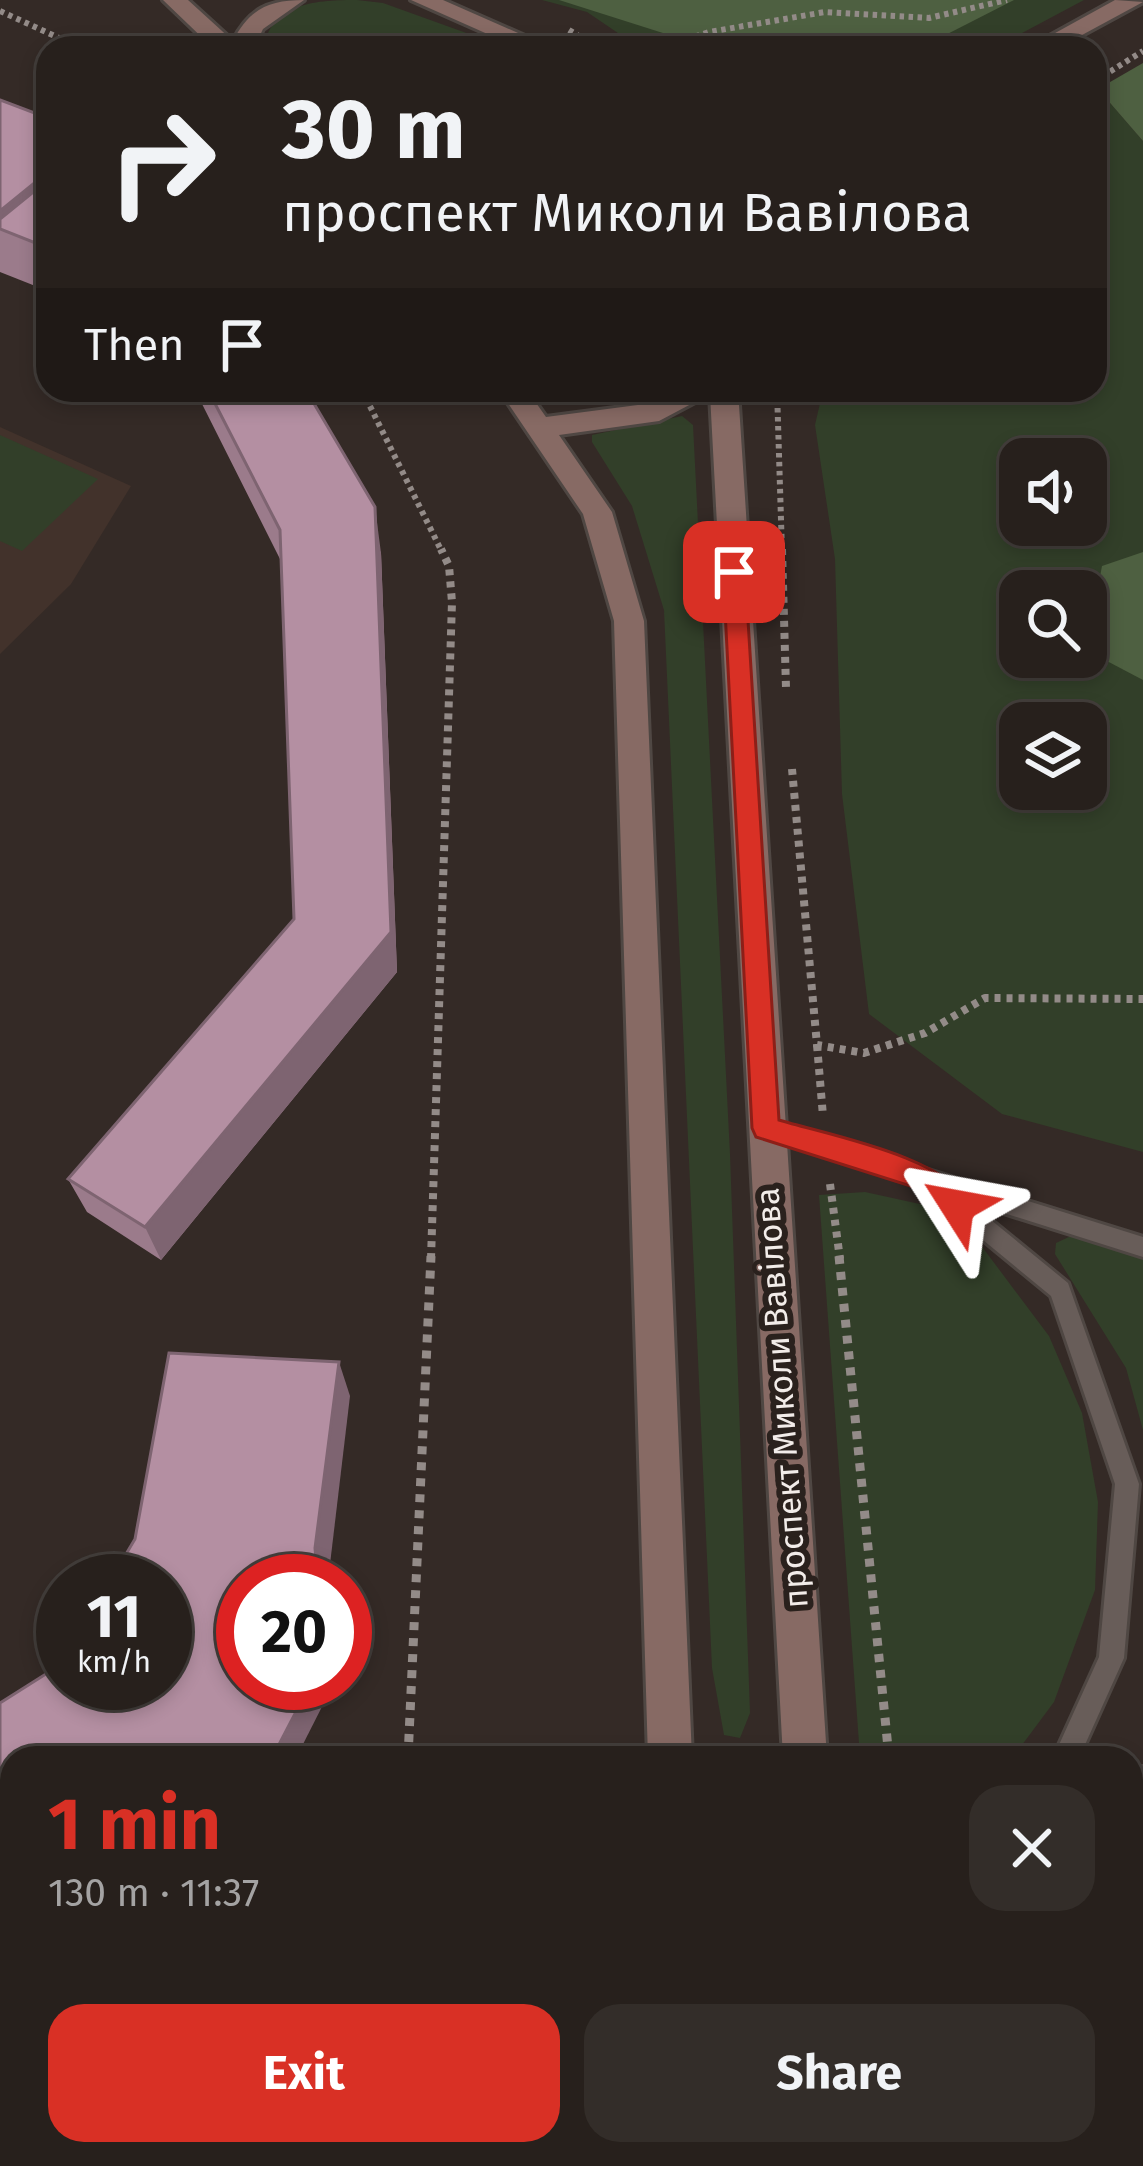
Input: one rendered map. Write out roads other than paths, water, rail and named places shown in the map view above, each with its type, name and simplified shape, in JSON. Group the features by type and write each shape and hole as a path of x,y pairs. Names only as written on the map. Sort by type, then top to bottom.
{"main road":[{"path":"175,0 213,36"},
{"path":"246,36 264,14 292,0"},
{"path":"423,0 511,36"},
{"path":"1063,36 1133,0"},
{"path":"521,402 596,512 629,621 670,1746"},
{"path":"538,428 659,412 678,402"},
{"name":"проспект Миколи Вавілова","path":"725,402 804,1746"}],"lane":[{"path":"766,1128 1143,1247"},
{"path":"922,1178 1060,1290 1127,1484 1111,1658 1071,1746"}]}
